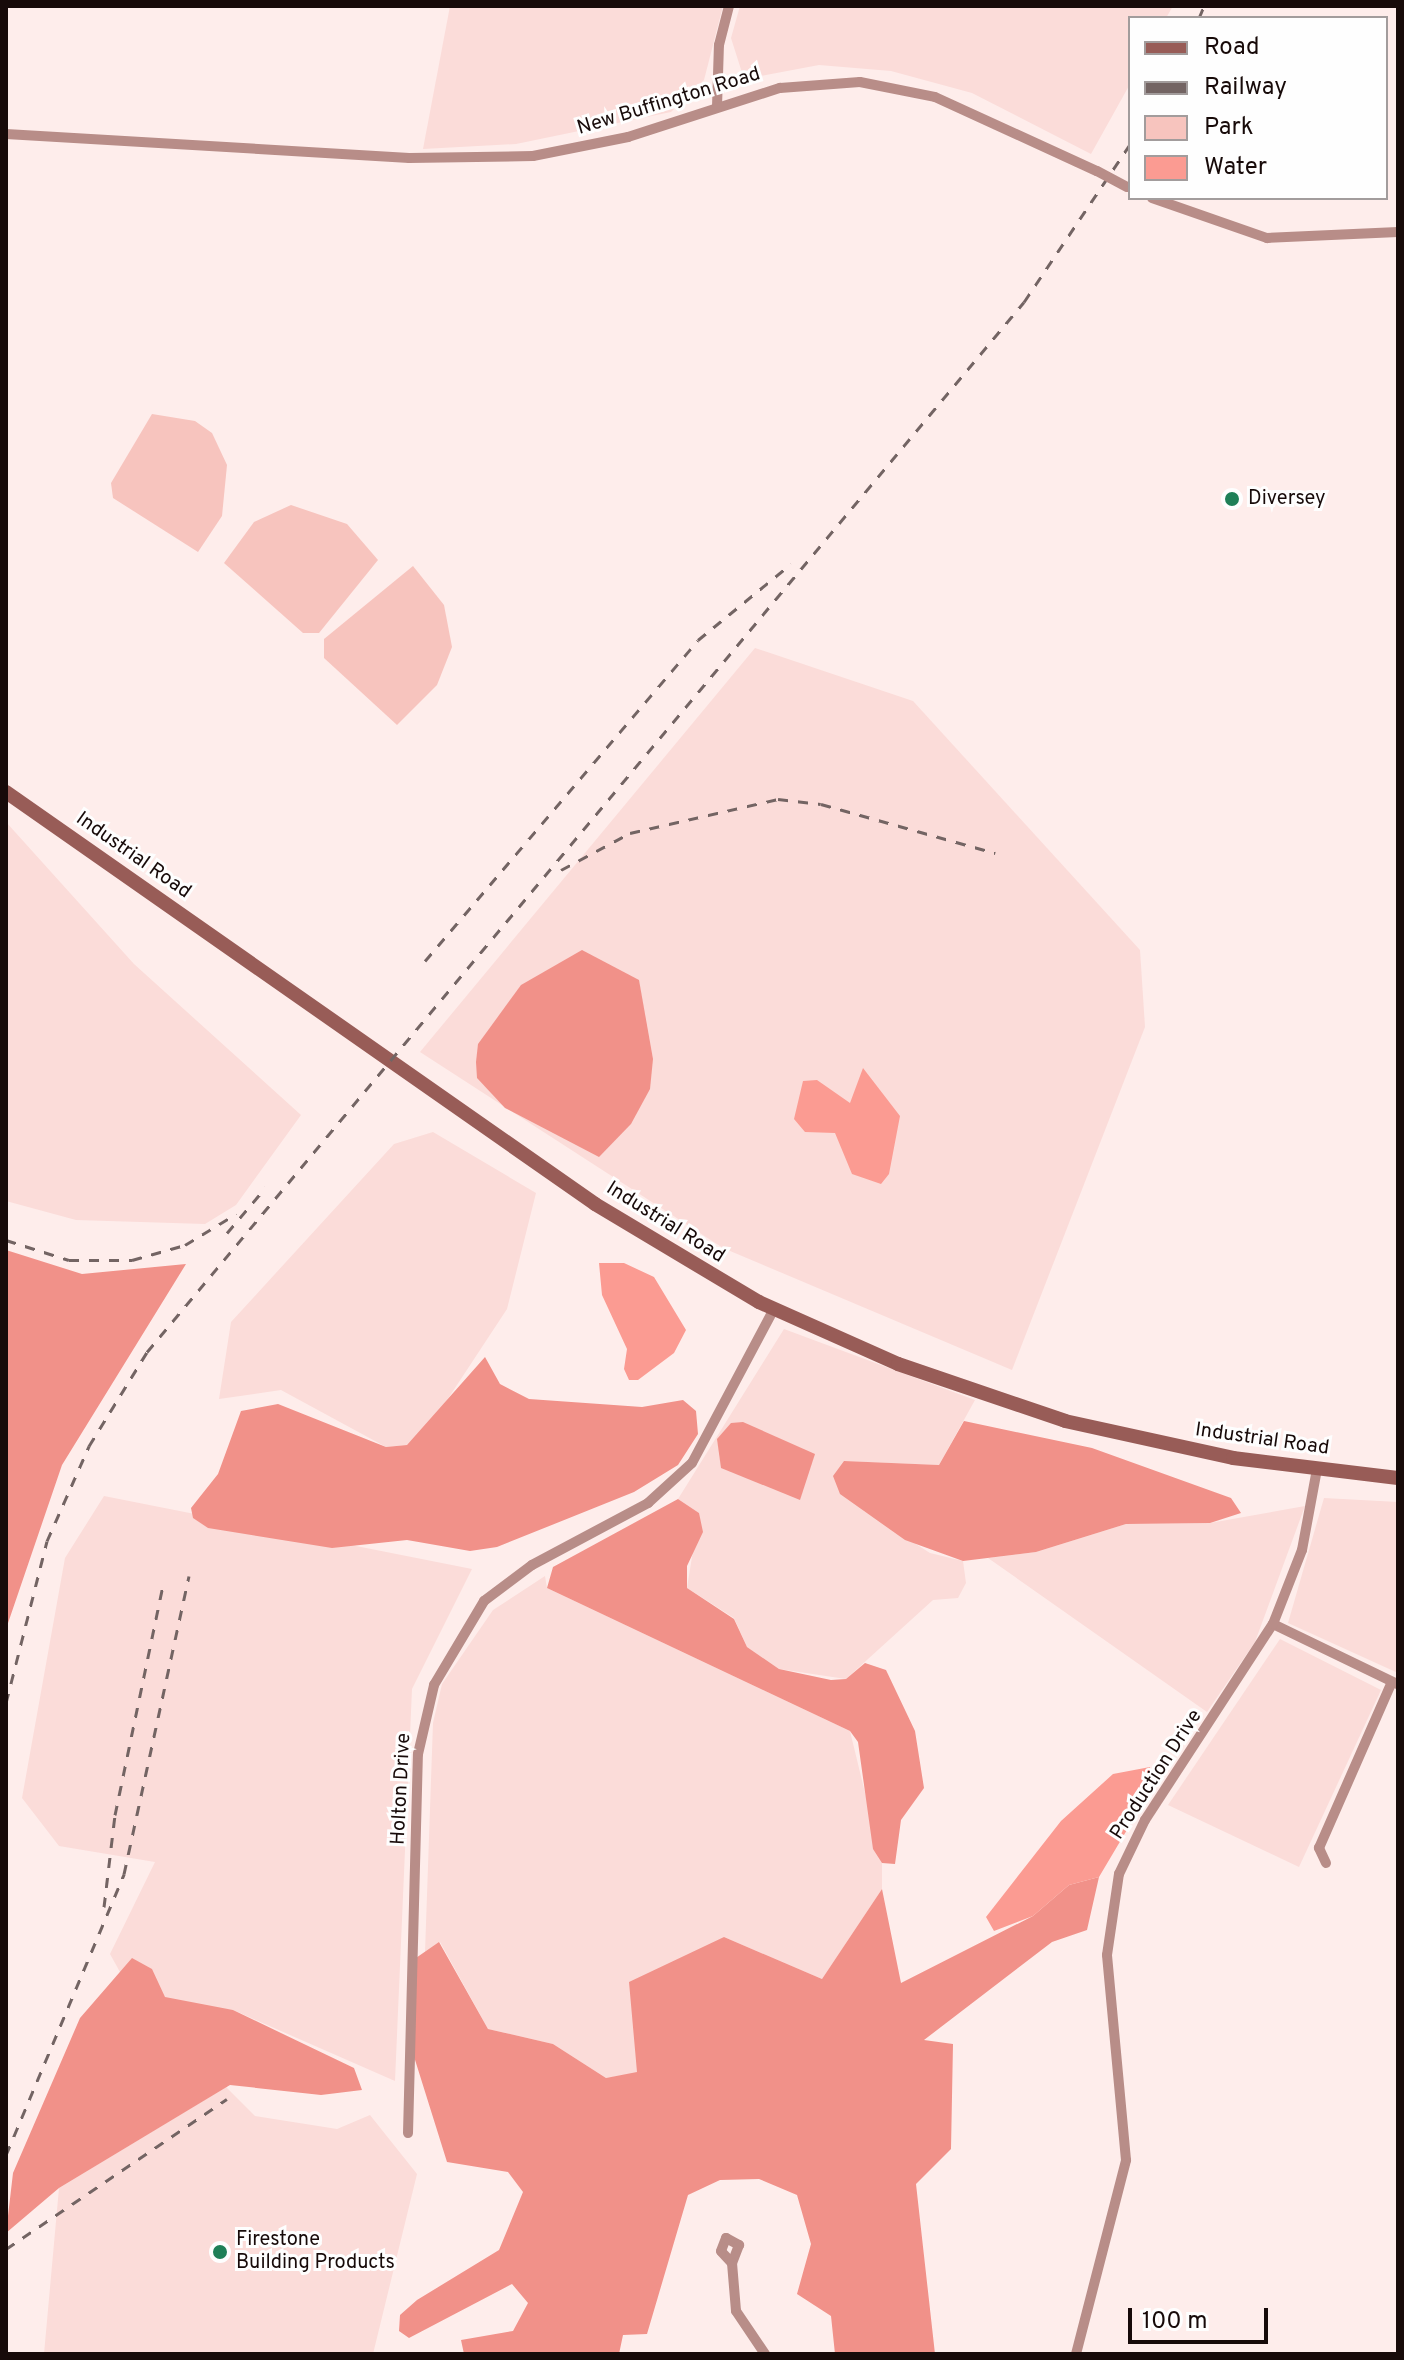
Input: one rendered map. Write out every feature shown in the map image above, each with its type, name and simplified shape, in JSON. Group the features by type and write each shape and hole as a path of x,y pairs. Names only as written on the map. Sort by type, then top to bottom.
{"main road":[{"name":"Industrial Road","path":"6,792 595,1204 774,1309 898,1364 1065,1421 1317,1469 1398,1478"}],"street":[{"path":"717,107 719,45 729,6"},
{"name":"New Buffington Road","path":"6,134 481,159 586,148 717,107 801,85 884,85 935,97 1128,187"},
{"path":"1158,200 1267,238 1398,232"},
{"name":"Holton Drive","path":"408,2133 418,1754 434,1685 484,1601 532,1565 648,1503 692,1463 774,1309"},
{"name":"Production Drive","path":"1076,2354 1126,2160 1107,1955 1119,1874 1145,1820 1273,1624 1313,1511 1317,1469"},
{"path":"1273,1624 1395,1683 1319,1848 1326,1863"},
{"path":"732,2263 736,2311 765,2354"}],"shaded area":[{"path":"450,6 723,6 704,80 671,112 516,144 423,149"},
{"path":"740,6 1173,6 1167,16 1128,16 1128,88 1091,154 972,93 891,71 819,65 744,79 731,38"},
{"path":"755,648 913,701 1140,950 1145,1027 1012,1370 723,1248 420,1052"},
{"path":"6,822 134,964 301,1115 236,1205 205,1224 76,1220 6,1201"},
{"path":"582,950 639,980 653,1059 650,1089 631,1124 599,1157 505,1108 477,1078 478,1044 521,985"},
{"path":"433,1132 536,1193 507,1309 428,1429 407,1445 386,1447 281,1390 219,1399 231,1322 394,1144"},
{"path":"6,1250 82,1274 186,1264 62,1465 6,1629"},
{"path":"784,1329 975,1400 939,1465 844,1461 864,1511 930,1553 963,1561 966,1583 958,1598 933,1600 846,1679 779,1669 747,1647 734,1618 687,1588 699,1513 678,1499"},
{"path":"485,1357 500,1384 529,1399 642,1407 683,1400 696,1411 698,1434 678,1465 634,1492 497,1547 470,1551 407,1540 332,1548 208,1528 193,1518 191,1508 218,1474 241,1411 278,1404 386,1447 407,1445"},
{"path":"964,1421 1092,1448 1231,1498 1241,1513 1210,1523 1126,1524 1036,1552 963,1561 905,1540 840,1494 833,1476 844,1461 939,1465"},
{"path":"743,1422 815,1454 800,1500 721,1468 717,1439 731,1423"},
{"path":"104,1496 472,1569 412,1689 395,2081 233,2010 136,2001 110,1954 155,1862 59,1846 22,1798 65,1558"},
{"path":"1324,1498 1398,1502 1398,1673 1288,1623"},
{"path":"678,1499 699,1513 703,1532 687,1566 687,1588 734,1619 747,1647 779,1669 831,1680 846,1679 865,1663 886,1670 915,1731 924,1788 901,1820 895,1864 882,1863 873,1849 858,1742 850,1731 547,1588 553,1567"},
{"path":"1305,1506 1255,1642 1207,1712 988,1558 1036,1552 1126,1524 1210,1523"},
{"path":"545,1576 547,1588 850,1731 882,1863 882,1889 822,1979 724,1937 637,2073 606,2078 553,2044 488,2029 440,1942 425,1952 433,1723 442,1684 493,1610"},
{"path":"1280,1639 1381,1690 1299,1867 1168,1805"},
{"path":"1099,1877 1087,1930 1052,1942 924,2040 953,2044 951,2149 916,2184 935,2354 835,2354 831,2316 797,2294 811,2244 797,2195 759,2179 720,2180 688,2195 647,2334 623,2335 619,2354 464,2354 461,2340 513,2331 528,2303 512,2284 409,2338 399,2331 400,2315 417,2300 499,2250 523,2192 508,2172 447,2162 411,2047 413,1960 439,1942 488,2029 553,2044 606,2078 637,2072 629,1982 724,1937 822,1979 882,1889 901,1983 1033,1916 1069,1885"},
{"path":"132,1958 152,1969 165,1997 233,2010 354,2068 362,2090 321,2095 230,2085 59,2188 6,2233 13,2173 80,2018"},
{"path":"226,2087 255,2116 337,2129 370,2115 417,2174 373,2354 44,2354 59,2188"}],"green space":[{"path":"152,414 195,421 212,433 227,465 222,516 198,552 113,498 111,483"},
{"path":"291,505 347,524 378,560 319,633 303,633 224,563 254,522"},
{"path":"413,566 444,605 452,647 437,685 397,725 324,658 324,639"}],"water":[{"path":"863,1068 900,1116 889,1174 881,1184 852,1174 835,1133 805,1132 794,1119 803,1081 817,1080 850,1103"},
{"path":"599,1263 624,1263 654,1277 686,1330 674,1353 638,1380 629,1380 624,1369 627,1349 602,1295"},
{"path":"1150,1767 1153,1786 1099,1877 1069,1885 1033,1916 994,1931 986,1917 1061,1821 1113,1774"}],"railway":[{"path":"1200,16 1204,6"},
{"path":"6,1703 47,1541 89,1446 147,1352 1024,302 1128,147"},
{"path":"425,961 698,640 791,564"},
{"path":"561,870 630,833 778,799 821,804 995,853"},
{"path":"227,1233 266,1187"},
{"path":"6,1240 69,1260 132,1260 185,1245 236,1214"},
{"path":"6,2155 124,1874 189,1576"},
{"path":"104,1907 115,1815 164,1581"},
{"path":"6,2249 227,2099"}],"place":[{"name":"Diversey","path":"1232,499"},
{"name":"Firestone Building Products","path":"220,2252"}]}
